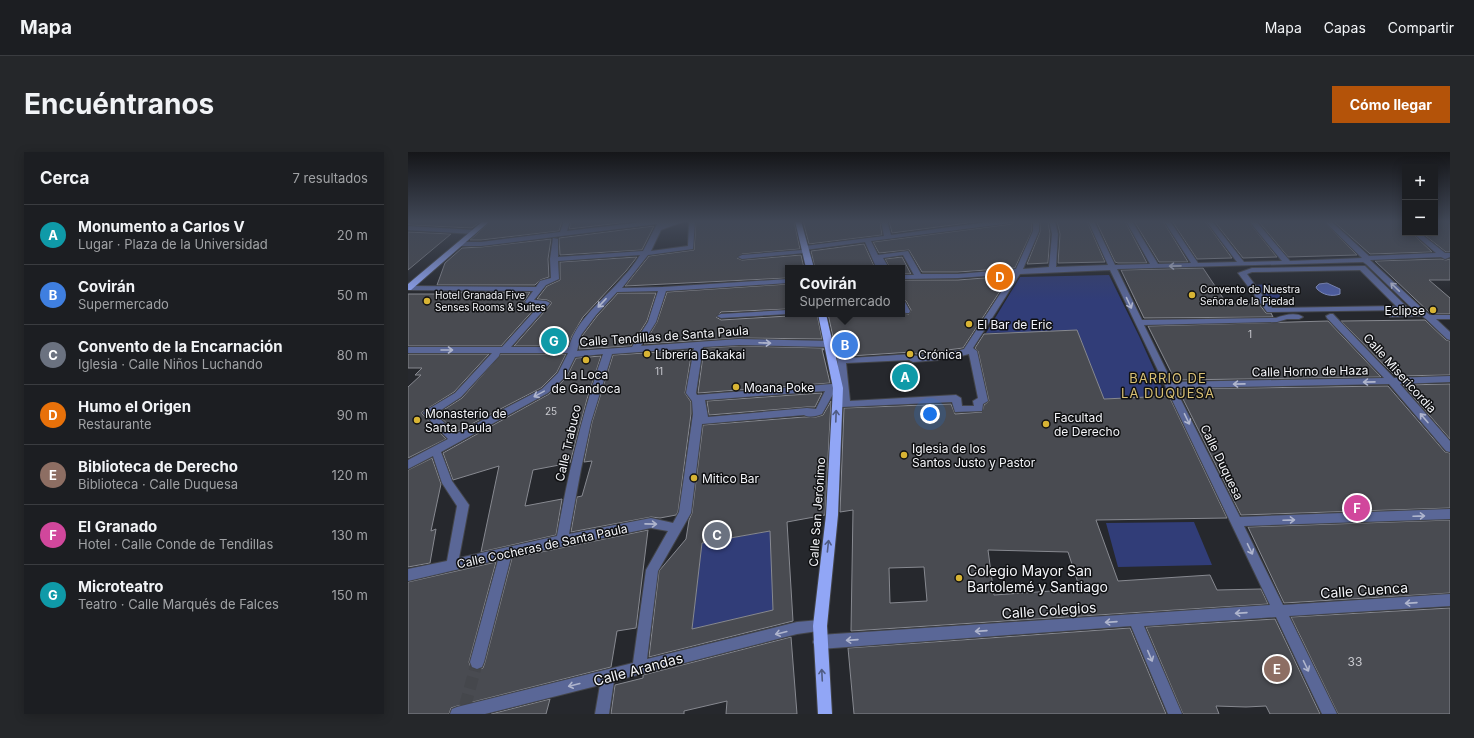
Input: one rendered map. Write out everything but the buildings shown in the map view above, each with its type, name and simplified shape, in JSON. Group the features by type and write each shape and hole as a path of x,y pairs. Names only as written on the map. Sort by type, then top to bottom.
{"main road":[{"path":"408,288 456,247"},
{"path":"803,250 809,265"},
{"name":"Calle San Jerónimo","path":"823,317 830,344 838,388 832,514 820,626 825,714"}],"street":[{"path":"506,347 546,303 529,302 537,289 543,284 555,279 555,247"},
{"path":"408,465 545,391 562,375 573,352 577,335 593,313 626,279 649,247"},
{"path":"651,247 649,252 691,247"},
{"path":"742,257 821,247"},
{"path":"871,247 881,265"},
{"path":"967,351 973,351 982,401 978,401 979,409 958,410 956,398 845,405 842,358 849,361 912,357 913,359 939,357 967,351 1019,270 1029,247"},
{"path":"1052,268 1054,247"},
{"name":"Calle Duquesa","path":"1103,247 1330,714"},
{"path":"1145,247 1156,266"},
{"path":"1184,247 1196,265"},
{"path":"1229,247 1242,264"},
{"path":"1274,247 1288,263"},
{"path":"1353,247 1450,337"},
{"path":"1435,247 1450,261"},
{"path":"554,259 646,253"},
{"path":"882,265 878,257 905,253 918,275 905,276"},
{"path":"905,276 958,276 1052,268 1113,268 1360,261 1365,259 1446,256"},
{"path":"1362,268 1403,308 1270,310 1242,272 1252,270 1362,268"},
{"path":"615,290 663,289 785,281"},
{"path":"408,288 537,289"},
{"path":"636,347 652,322 663,289"},
{"path":"722,316 785,312"},
{"path":"1139,323 1277,320 1286,317 1330,316 1450,317"},
{"name":"Calle Misericordia","path":"1330,316 1392,381 1450,448"},
{"name":"Calle Tendillas de Santa Paula","path":"408,350 573,352 726,342 830,344"},
{"path":"639,668 652,570 685,513 699,401 700,397 832,387 819,412 808,413 807,411 703,421 704,413 699,401 691,393 699,345"},
{"path":"452,436 428,413 458,395 496,354"},
{"name":"Calle Trabuco","path":"562,540 575,463 590,402 608,354"},
{"name":"Calle Horno de Haza","path":"1170,385 1450,379"},
{"path":"437,454 447,483 463,505 452,566"},
{"path":"1236,522 1450,514"},
{"name":"Calle Cocheras de Santa Paula","path":"408,575 562,540 651,523 676,528"},
{"path":"477,662 506,553"},
{"name":"Calle Cuenca","path":"1280,611 1450,600"},
{"name":"Calle Colegios","path":"820,642 1280,611"},
{"path":"1135,620 1175,714"},
{"name":"Calle Arandas","path":"462,709 608,677 798,628 820,626"},
{"path":"602,714 608,677"}],"shaded area":[{"path":"1109,275 1166,396 1101,399 1096,379 1077,330 1045,331 1037,333 986,333 1020,277"},
{"path":"1327,283 1340,289 1340,294 1328,295 1319,291 1316,287 1319,284"},
{"path":"1271,284 1285,302 1268,302 1254,285"},
{"path":"1194,522 1212,565 1118,567 1106,523"},
{"path":"771,531 773,610 692,629 702,543"}],"tunnel":[{"path":"465,706 477,662"}],"place":[{"name":"Humo el Origen","path":"1000,277"},
{"name":"Convento de Nuestra Señora de la Piedad","path":"1192,295"},
{"name":"Hotel Granada Five Senses Rooms & Suites","path":"427,301"},
{"name":"Eclipse","path":"1433,310"},
{"name":"El Bar de Eric","path":"969,324"},
{"name":"Microteatro","path":"554,341"},
{"name":"Covirán","path":"845,345"},
{"name":"Librería Bakakai","path":"647,354"},
{"name":"Crónica","path":"910,354"},
{"name":"La Loca de Gandoca","path":"586,360"},
{"name":"Monumento a Carlos V","path":"905,377"},
{"name":"Moana Poke","path":"736,387"},
{"name":"Monasterio de Santa Paula","path":"417,420"},
{"name":"Facultad de Derecho","path":"1046,424"},
{"name":"Iglesia de los Santos Justo y Pastor","path":"904,455"},
{"name":"Mitico Bar","path":"694,478"},
{"name":"El Granado","path":"1357,508"},
{"name":"Convento de la Encarnación","path":"717,535"},
{"name":"Colegio Mayor San Bartolemé y Santiago","path":"959,578"},
{"name":"Biblioteca de Derecho","path":"1277,669"}],"district":[{"name":"BARRIO DE LA DUQUESA","path":"1168,386"}]}
